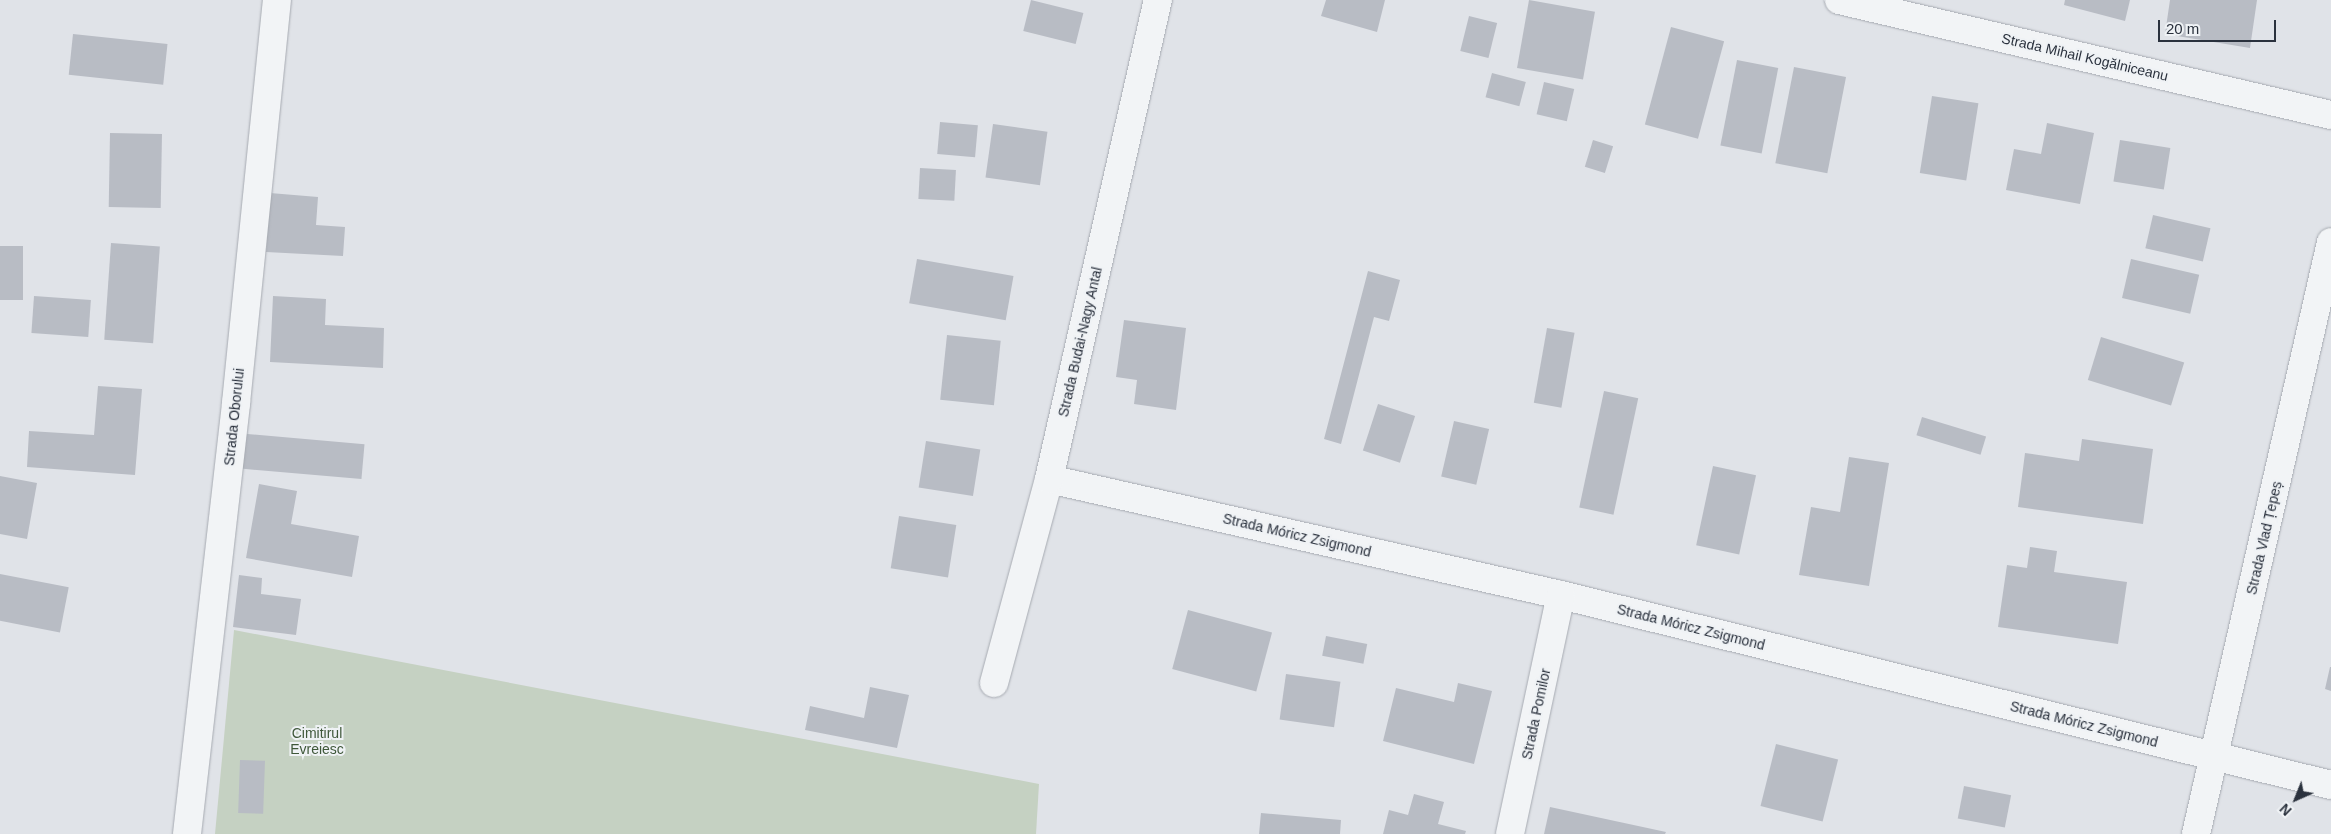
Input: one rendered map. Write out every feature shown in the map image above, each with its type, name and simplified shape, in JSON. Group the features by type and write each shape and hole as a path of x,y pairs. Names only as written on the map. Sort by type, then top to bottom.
{"street":[{"name":"Strada Oborului","path":"187,834 235,413 276,0"},
{"name":"Strada Budai-Nagy Antal","path":"994,683 1049,479 1158,0"},
{"name":"Strada Mihail Kogălniceanu","path":"1839,0 2331,115"},
{"name":"Strada Vlad Țepeș","path":"2196,834 2331,242"},
{"name":"Strada Móricz Zsigmond","path":"1049,479 1561,595 2331,785"},
{"name":"Strada Pomilor","path":"1510,834 1561,595"}],"green space":[{"name":"Cimitirul Evreiesc","path":"234,630 1039,784 1036,834 215,834"}],"building":[{"path":"1031,0 1083,13 1076,44 1023,31"},
{"path":"1326,0 1385,0 1377,32 1321,16"},
{"path":"1529,0 1595,12 1583,80 1517,68"},
{"path":"2065,0 2130,0 2125,21 2064,5"},
{"path":"2170,0 2257,0 2250,48 2165,34"},
{"path":"1469,16 1497,23 1488,58 1460,51"},
{"path":"1671,27 1724,41 1698,139 1645,125"},
{"path":"73,34 167,44 163,85 69,75"},
{"path":"1737,60 1778,68 1762,153 1720,145"},
{"path":"1794,67 1846,77 1827,173 1775,163"},
{"path":"1492,73 1526,82 1519,106 1486,97"},
{"path":"1544,82 1574,89 1567,121 1537,114"},
{"path":"1932,96 1978,103 1966,180 1920,173"},
{"path":"940,122 978,125 975,157 937,154"},
{"path":"2047,123 2094,133 2080,204 2006,190 2014,149 2041,154"},
{"path":"993,124 1047,132 1040,185 985,177"},
{"path":"110,133 162,134 161,208 109,207"},
{"path":"1593,140 1613,146 1605,173 1585,167"},
{"path":"2120,140 2170,148 2164,189 2113,181"},
{"path":"920,168 956,170 954,201 918,199"},
{"path":"270,193 318,197 316,225 345,227 343,256 266,252"},
{"path":"2153,215 2210,228 2203,261 2145,248"},
{"path":"111,243 160,246 153,343 104,340"},
{"path":"0,246 23,246 23,300 0,300"},
{"path":"917,259 1014,276 1006,320 909,303"},
{"path":"2131,259 2199,275 2190,314 2122,298"},
{"path":"1368,271 1400,280 1389,321 1374,317 1341,444 1324,439"},
{"path":"34,296 91,300 88,337 31,333"},
{"path":"273,296 326,299 325,325 384,328 383,368 270,362"},
{"path":"1124,320 1186,328 1176,410 1134,404 1137,380 1116,377"},
{"path":"1547,328 1575,333 1561,408 1534,403"},
{"path":"947,335 1001,341 994,405 940,400"},
{"path":"2101,337 2184,362 2171,405 2088,380"},
{"path":"98,386 142,389 135,475 27,467 29,431 94,435"},
{"path":"1604,391 1638,398 1613,515 1579,507"},
{"path":"1378,404 1415,416 1400,463 1363,451"},
{"path":"1922,417 1986,437 1981,455 1916,435"},
{"path":"1454,421 1489,429 1476,485 1441,477"},
{"path":"236,433 365,444 361,479 233,468"},
{"path":"2082,439 2153,449 2143,524 2018,507 2025,453 2079,461"},
{"path":"926,441 980,450 973,496 919,487"},
{"path":"1849,457 1889,463 1869,586 1799,575 1811,507 1840,512"},
{"path":"1713,466 1756,475 1739,554 1696,545"},
{"path":"0,476 37,483 27,539 0,534"},
{"path":"259,484 297,491 291,524 359,536 352,577 246,558"},
{"path":"899,516 956,525 948,577 891,568"},
{"path":"2030,547 2057,551 2054,572 2127,582 2118,644 1998,627 2007,565 2027,568"},
{"path":"0,574 69,587 60,633 0,621"},
{"path":"239,575 262,578 261,594 301,599 296,635 233,627"},
{"path":"1188,610 1272,633 1256,691 1172,669"},
{"path":"1326,636 1367,644 1363,664 1322,656"},
{"path":"2331,667 2331,691 2325,689"},
{"path":"1286,674 1340,682 1334,727 1280,720"},
{"path":"1458,683 1492,691 1474,764 1383,741 1396,688 1454,702"},
{"path":"870,687 909,695 897,748 805,730 810,706 864,718"},
{"path":"1776,744 1838,759 1823,822 1761,806"},
{"path":"240,760 265,761 263,814 238,813"},
{"path":"1964,786 2011,795 2005,828 1958,818"},
{"path":"1414,794 1444,802 1438,824 1466,831 1465,834 1383,834 1389,810 1408,815"},
{"path":"1550,807 1666,832 1665,834 1544,834"},
{"path":"1261,813 1341,820 1340,834 1259,834"}]}
